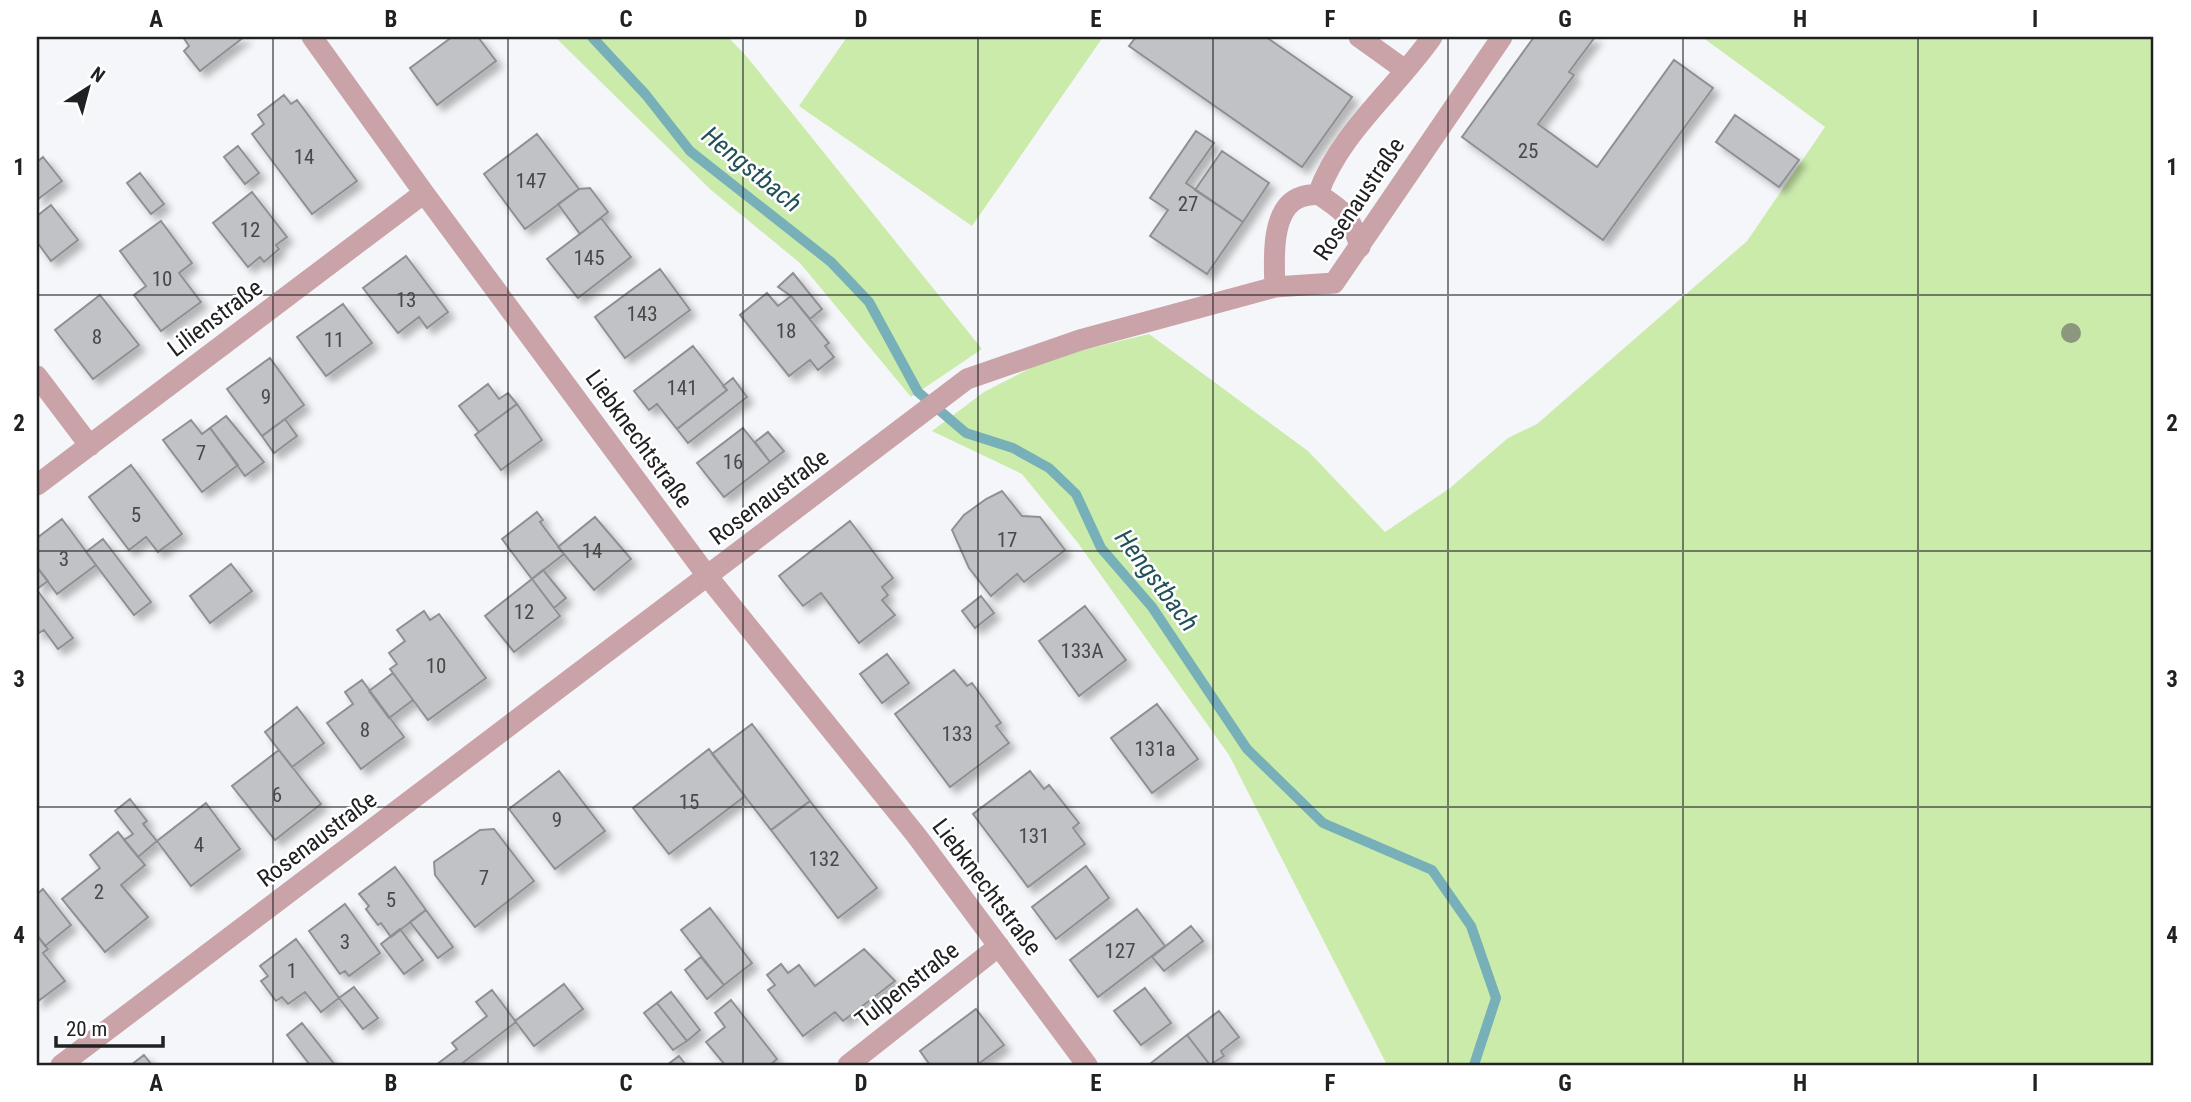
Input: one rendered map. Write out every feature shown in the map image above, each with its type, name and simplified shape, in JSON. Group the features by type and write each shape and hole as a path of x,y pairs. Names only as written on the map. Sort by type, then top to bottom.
{"street":[{"name":"Liebknechtstraße","path":"312,37 708,577 916,835 1087,1065"},
{"path":"1359,37 1405,70"},
{"path":"1318,194 1326,172 1368,112 1432,37"},
{"name":"Rosenaustraße","path":"61,1065 967,379 1080,340 1275,287 1334,283 1502,37"},
{"name":"Lilienstraße","path":"37,485 424,193"},
{"path":"1275,287 1274,242 1283,214 1298,198 1318,194 1340,208 1353,224 1360,247"},
{"path":"37,376 90,446"},
{"name":"Tulpenstraße","path":"848,1065 999,946"}],"green space":[{"path":"555,37 728,37 747,57 982,349 911,397 800,263 711,190"},
{"path":"847,37 1103,37 972,226 799,106"},
{"path":"1702,37 2154,37 2154,1065 1387,1065 1229,755 1078,543 1022,474 932,431 984,392 1050,358 1149,334 1308,451 1385,532 1450,488 1508,438 1537,424 1747,241 1825,127"}],"building":[{"path":"183,37 244,37 200,71 184,51 189,46"},
{"path":"452,37 478,37 496,61 437,105 410,68"},
{"path":"1136,37 1266,37 1352,97 1302,167 1129,46"},
{"path":"1534,37 1595,37 1569,72 1574,75 1538,124 1597,167 1674,60 1713,88 1603,240 1462,137"},
{"path":"284,95 291,104 297,100 357,181 312,214 252,134 264,124 258,115"},
{"path":"1735,115 1799,160 1779,187 1716,142"},
{"path":"1196,131 1214,143 1186,183 1243,222 1207,274 1150,236 1168,210 1150,198"},
{"path":"537,134 579,189 525,229 484,174"},
{"path":"238,146 259,173 245,184 224,157"},
{"path":"1222,151 1269,183 1243,222 1195,190"},
{"path":"43,157 62,181 37,200 37,162"},
{"path":"140,173 164,204 151,214 127,183"},
{"path":"590,188 608,212 580,234 558,204 579,189"},
{"path":"252,192 287,237 276,245 279,249 264,262 260,257 248,267 213,223"},
{"path":"51,205 78,240 51,261 37,242 37,216"},
{"path":"601,218 631,257 578,298 547,259"},
{"path":"161,221 192,263 179,273 201,302 161,331 134,295 146,286 120,251"},
{"path":"406,256 448,312 427,328 419,317 398,333 363,288"},
{"path":"660,269 690,310 625,358 595,317"},
{"path":"793,273 822,309 810,319 791,296 778,287"},
{"path":"767,293 778,306 791,296 829,343 825,346 834,357 818,370 810,360 789,376 740,315"},
{"path":"100,295 139,345 93,379 55,330"},
{"path":"343,304 372,343 326,376 297,337"},
{"path":"693,346 727,390 677,429 657,404 649,410 634,391"},
{"path":"270,358 304,405 262,436 227,389"},
{"path":"733,378 747,397 688,443 677,429 727,390 723,386"},
{"path":"488,384 499,399 508,393 517,404 479,432 459,406"},
{"path":"517,404 542,440 501,470 475,435"},
{"path":"226,416 264,462 245,476 210,428"},
{"path":"285,419 297,436 274,453 262,436"},
{"path":"191,420 202,434 210,428 238,465 202,492 163,440"},
{"path":"743,428 770,462 724,497 697,463"},
{"path":"768,432 784,451 770,462 755,442"},
{"path":"131,465 182,534 158,552 146,537 129,550 89,497"},
{"path":"1002,491 1022,516 1040,517 1065,550 1024,582 1017,574 991,596 969,568 952,530 964,515"},
{"path":"537,512 543,520 540,522 564,554 532,579 502,539"},
{"path":"595,517 631,559 594,590 558,547"},
{"path":"62,519 96,565 57,594 37,567 37,538"},
{"path":"850,521 893,578 882,587 888,595 882,600 895,615 859,643 821,593 803,606 779,576"},
{"path":"103,539 151,602 134,615 86,552"},
{"path":"231,564 252,591 210,623 190,596"},
{"path":"37,567 48,581 37,589"},
{"path":"543,570 566,598 554,608 532,579"},
{"path":"532,579 560,616 514,652 485,616"},
{"path":"37,590 73,638 58,649 44,630 37,634"},
{"path":"981,596 994,613 975,628 962,611"},
{"path":"1085,606 1126,660 1079,696 1039,641"},
{"path":"424,611 430,620 439,614 486,678 428,720 390,669 397,664 389,653 405,641 397,630"},
{"path":"887,654 909,683 882,703 860,674"},
{"path":"954,670 967,686 972,683 1001,723 996,726 1009,743 950,787 895,714"},
{"path":"393,673 413,700 389,718 369,691"},
{"path":"362,680 404,737 361,769 327,723 353,704 345,692"},
{"path":"1157,704 1198,759 1152,793 1111,738"},
{"path":"297,707 324,743 292,767 265,732"},
{"path":"752,724 810,801 771,830 712,754"},
{"path":"709,749 745,796 669,854 633,808"},
{"path":"279,750 321,804 275,840 232,786"},
{"path":"559,771 605,831 555,869 509,809"},
{"path":"1030,771 1044,789 1049,785 1079,823 1073,828 1085,844 1028,887 973,814"},
{"path":"130,799 147,821 143,824 157,841 138,857 124,840 133,834 115,811"},
{"path":"810,801 877,888 838,918 771,830"},
{"path":"206,803 240,849 191,886 157,841"},
{"path":"494,829 534,881 475,927 435,875 434,862 480,830"},
{"path":"118,832 145,865 121,885 148,917 105,952 62,899 100,868 90,855"},
{"path":"1086,866 1109,898 1056,939 1032,907"},
{"path":"395,867 426,910 391,937 366,909 369,906 359,894"},
{"path":"43,889 71,925 45,946 37,935 37,894"},
{"path":"345,904 380,953 349,976 345,971 340,974 309,931"},
{"path":"710,908 752,963 724,985 681,930"},
{"path":"1137,909 1165,946 1098,997 1070,960"},
{"path":"426,910 453,947 438,958 410,922"},
{"path":"1191,926 1203,941 1164,971 1152,957"},
{"path":"400,929 423,960 404,974 381,944"},
{"path":"37,935 48,949 43,953 65,981 37,1002"},
{"path":"296,939 339,998 321,1012 305,992 288,1004 282,997 276,1001 261,981 268,976 260,966"},
{"path":"864,949 895,981 843,1021 835,1012 803,1036 768,990 775,985 767,975 781,964 788,973 799,965 815,986"},
{"path":"701,957 724,985 707,999 685,970"},
{"path":"564,984 583,1009 534,1046 515,1021"},
{"path":"354,987 378,1018 363,1029 339,998"},
{"path":"1145,988 1171,1023 1141,1045 1114,1011"},
{"path":"492,990 516,1022 460,1065 436,1065 457,1049 452,1043 487,1016 476,1002"},
{"path":"671,992 700,1030 687,1041 657,1003"},
{"path":"731,1000 777,1059 770,1065 725,1065 706,1042 725,1027 715,1013"},
{"path":"657,1003 687,1041 673,1050 644,1013"},
{"path":"976,1009 1004,1045 977,1065 930,1065 920,1051"},
{"path":"1219,1011 1239,1037 1221,1051 1224,1056 1210,1065 1187,1035"},
{"path":"302,1023 335,1065 310,1065 287,1035"},
{"path":"1187,1035 1210,1065 1151,1063"},
{"path":"144,1055 152,1065 131,1065"},
{"path":"679,1056 686,1065 667,1065"}],"waterway":[{"name":"Hengstbach","path":"592,37 646,95 690,151 831,262 869,302 918,392 966,433 1013,448 1049,468 1076,494 1101,548 1152,607 1247,749 1323,823 1432,870 1471,926 1496,998 1474,1065"}]}
